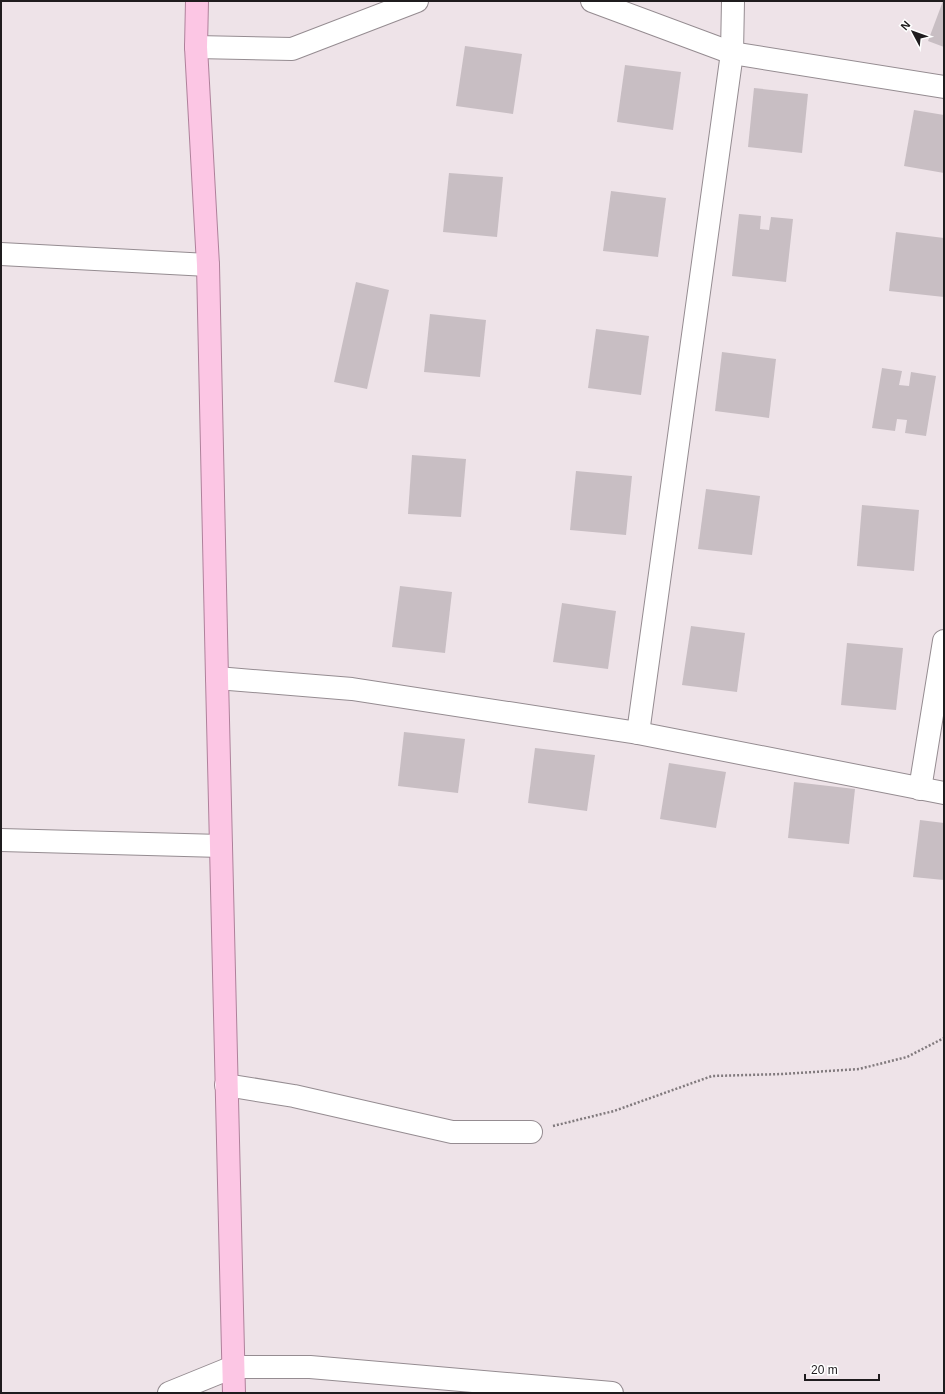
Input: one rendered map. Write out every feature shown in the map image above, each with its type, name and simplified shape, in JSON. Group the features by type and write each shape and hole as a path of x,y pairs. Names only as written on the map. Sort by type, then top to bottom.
{"highway":[{"path":"197,1 196,47 208,265 234,1393"}],"street":[{"path":"196,47 292,49 417,1"},
{"path":"592,1 732,53 944,87"},
{"path":"638,734 732,53 733,1"},
{"path":"1,254 208,265"},
{"path":"920,788 944,642"},
{"path":"217,678 352,689 638,734 944,793"},
{"path":"1,840 221,846"},
{"path":"226,1085 294,1096 452,1132 531,1132"},
{"path":"169,1393 233,1367 310,1366 612,1393"}],"path":[{"path":"531,1132 614,1111 712,1076 783,1074 859,1069 907,1057 944,1038"}],"building":[{"path":"944,1 944,47 928,41"},
{"path":"465,46 522,54 513,114 456,106"},
{"path":"625,65 681,72 673,130 617,122"},
{"path":"754,88 808,94 802,153 748,147"},
{"path":"914,110 944,115 944,173 904,166"},
{"path":"449,173 503,177 497,237 443,232"},
{"path":"611,191 666,198 658,257 603,251"},
{"path":"739,214 761,216 760,229 769,230 771,217 793,219 786,282 732,276"},
{"path":"896,232 944,238 944,297 889,291"},
{"path":"356,282 389,290 367,389 334,382"},
{"path":"430,314 486,320 480,377 424,372"},
{"path":"596,329 649,336 641,395 588,388"},
{"path":"722,352 776,359 769,418 715,411"},
{"path":"882,368 902,371 899,385 909,386 911,372 936,376 926,436 905,433 907,420 897,419 895,431 872,428"},
{"path":"412,455 466,459 461,517 408,514"},
{"path":"576,471 632,476 626,535 570,530"},
{"path":"706,489 760,496 752,555 698,549"},
{"path":"862,505 919,510 914,571 857,566"},
{"path":"400,586 452,592 445,653 392,647"},
{"path":"562,603 616,611 608,669 553,662"},
{"path":"691,626 745,633 737,692 682,685"},
{"path":"847,643 903,648 896,710 841,705"},
{"path":"404,732 465,739 458,793 398,786"},
{"path":"535,748 595,755 587,811 528,803"},
{"path":"669,763 726,772 716,828 660,819"},
{"path":"794,782 855,789 849,844 788,838"},
{"path":"920,820 944,823 944,880 913,877"}]}
